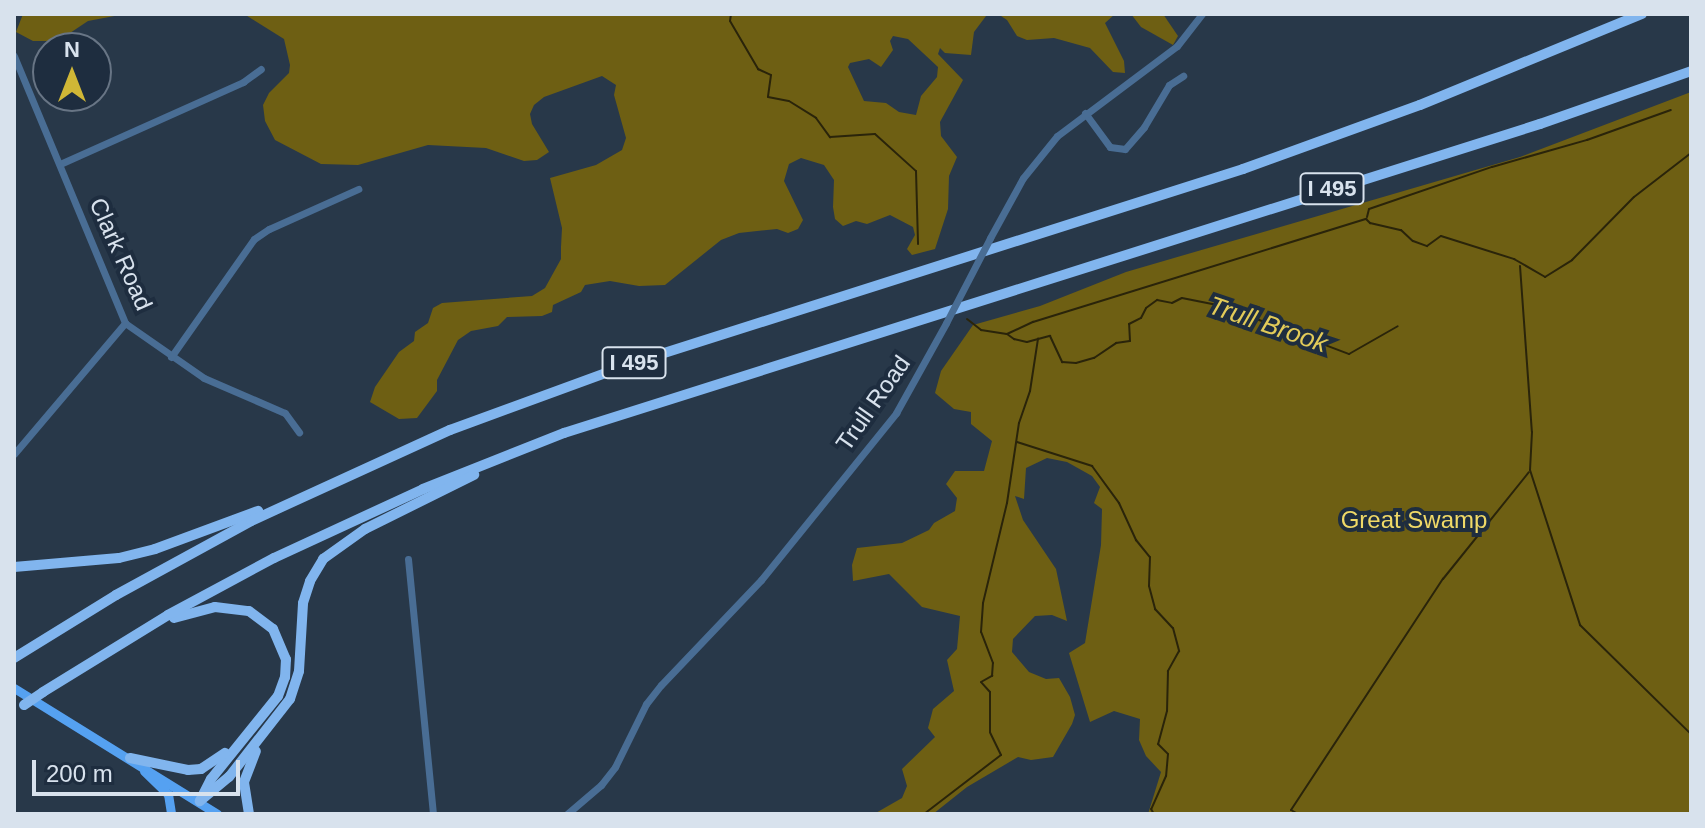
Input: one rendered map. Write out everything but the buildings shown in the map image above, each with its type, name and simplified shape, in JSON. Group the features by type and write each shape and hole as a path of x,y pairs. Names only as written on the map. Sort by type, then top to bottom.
{"highway":[{"name":"I 495","path":"14,658 163,568 334,481 450,430 584,379 1106,214 1331,138 1642,14"},
{"name":"I 495","path":"19,708 131,637 318,536 423,489 564,433 1540,124 1691,71"},
{"path":"249,814 244,778 264,737 295,690 300,666 303,603 314,574 328,554 413,503 564,433"},
{"path":"14,567 84,563 155,549 334,481"},
{"path":"131,637 182,615 215,607 243,609 266,622 284,649 284,681 276,700 211,779 200,801"},
{"path":"200,801 223,784 264,737"},
{"path":"130,758 177,770 201,769 242,739"}],"main road":[{"path":"14,688 217,814"},
{"path":"130,758 168,794 171,814"}],"street":[{"name":"Trull Road","path":"567,814 601,785 615,767 646,704 661,685 761,580 887,425 913,387 990,238 1035,161 1057,136 1085,113 1170,52 1190,33 1202,14"},
{"name":"Clark Road","path":"14,56 125,323 204,378 278,409 290,417 299,432"},
{"path":"60,164 243,82 261,69"},
{"path":"1085,113 1110,147 1125,149 1144,127 1167,87 1183,76"},
{"path":"171,357 254,239 269,229 358,189"},
{"path":"14,454 125,323"},
{"path":"408,559 433,814"}],"green space":[{"path":"23,14 125,14 88,21 72,32 32,32 32,40 16,32"},
{"path":"244,14 986,14 974,32 971,55 945,53 940,48 938,54 963,80 940,122 941,136 957,157 949,176 948,209 935,249 912,255 907,249 915,235 913,227 890,215 867,224 856,221 843,226 835,219 834,180 824,165 801,158 789,164 784,181 803,220 798,229 788,233 777,229 739,233 721,240 665,285 639,286 610,281 585,285 581,292 553,305 552,312 542,316 507,317 498,326 471,331 458,340 437,380 437,391 417,418 399,419 370,402 375,387 399,352 414,341 415,332 428,323 433,308 442,303 532,296 545,288 561,259 562,228 550,178 596,165 622,150 626,138 614,95 616,85 602,76 544,97 534,105 530,114 532,124 549,152 537,160 524,161 486,148 428,145 358,165 321,164 275,140 265,121 263,105 269,93 289,73 284,39","holes":["893,36 908,39 938,67 937,77 921,96 916,115 899,112 886,103 864,101 848,67 850,63 869,59 881,67 893,50 890,41"]},
{"path":"998,14 1115,14 1105,23 1124,61 1125,73 1113,72 1090,48 1054,38 1027,40 1017,36 1007,20"},
{"path":"1131,14 1163,14 1178,36 1173,45 1141,27"},
{"name":"Great Swamp","path":"1691,92 1691,814 1148,814 1161,772 1146,756 1139,740 1140,719 1114,711 1090,722 1069,653 1085,643 1101,545 1102,509 1094,503 1100,487 1092,476 1067,462 1047,458 1026,468 1024,499 1015,496 1023,520 1056,569 1067,621 1052,615 1035,616 1013,639 1012,652 1029,672 1046,679 1059,678 1070,697 1075,715 1072,724 1053,757 1031,760 1018,757 967,787 933,814 874,814 902,798 907,786 902,769 935,737 928,728 933,709 954,691 947,660 957,649 960,616 922,607 889,574 853,581 852,565 857,548 902,543 929,530 934,523 955,511 957,498 946,484 955,471 984,471 992,441 971,424 971,412 954,409 935,393 941,371 973,325 1040,306 1126,272 1520,157"}],"waterway":[{"path":"731,14 730,21 758,69 771,75 768,97 789,101 816,118 830,137 875,134 916,171 918,244"},
{"path":"1367,217 1369,209 1671,110"},
{"path":"1007,334 1033,322 1366,219 1370,223 1401,230 1413,241 1427,246 1441,236 1514,259 1545,277 1572,260 1634,197 1691,153"},
{"path":"1520,266 1532,432 1530,470 1580,625 1691,734"},
{"name":"Trull Brook","path":"967,319 981,330 1007,334 1027,342 1050,336 1062,362 1076,363 1094,358 1116,343 1130,341 1129,324 1141,318 1146,308 1157,300 1172,303 1182,298 1222,306 1349,354 1398,326"},
{"path":"924,814 1001,755 990,732 990,692 981,682 992,676 993,663 981,632 983,603 1007,503 1019,423 1030,391 1038,339"},
{"path":"1017,442 1092,466 1119,503 1136,540 1150,557 1149,586 1155,609 1173,628 1179,651 1168,671 1167,711 1158,744 1168,754 1166,776 1151,809 1154,814"},
{"path":"1298,814 1291,810 1443,579 1529,472"}]}
